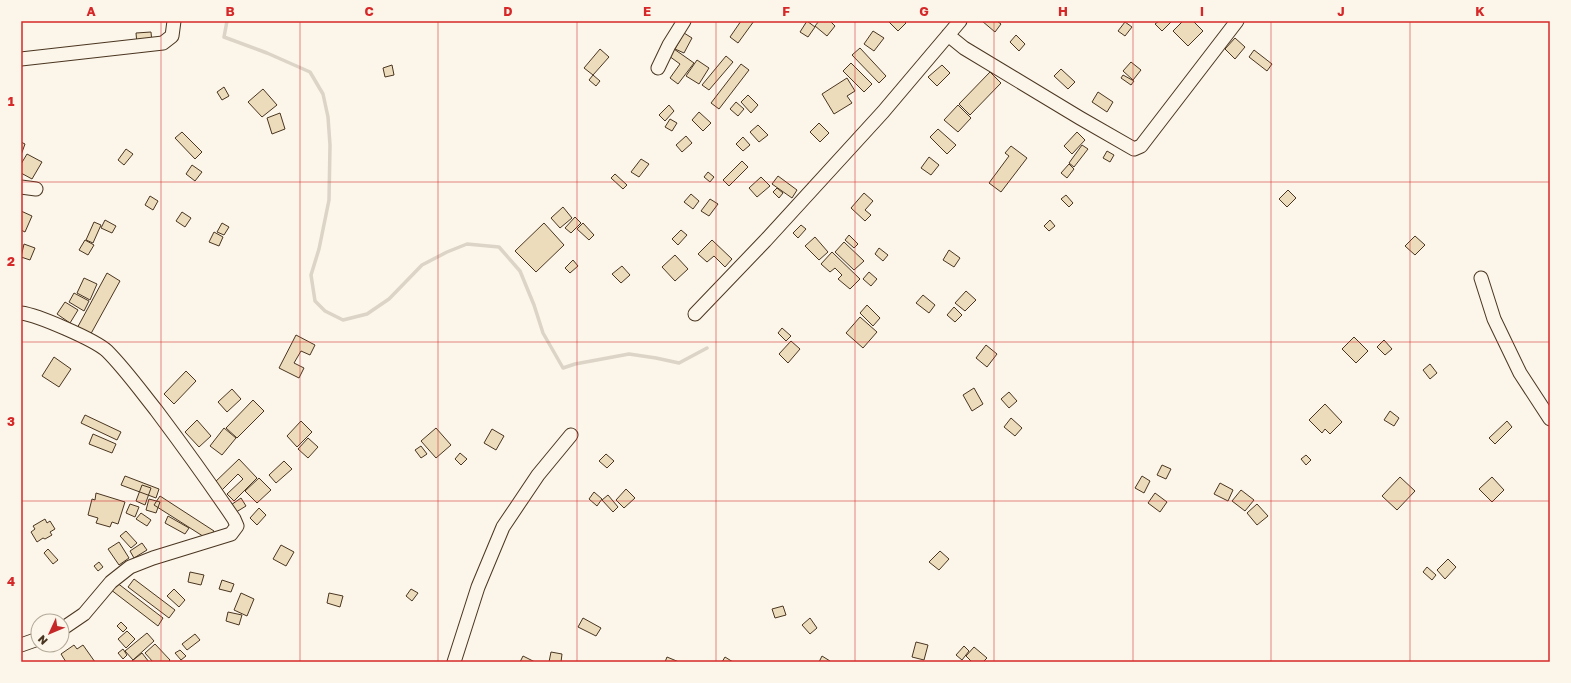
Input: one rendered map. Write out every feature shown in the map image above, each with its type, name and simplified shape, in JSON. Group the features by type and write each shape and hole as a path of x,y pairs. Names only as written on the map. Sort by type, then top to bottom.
{"street":[{"path":"21,59 163,43 172,36 174,21"},
{"path":"658,68 669,45 684,21"},
{"path":"695,314 765,241 878,118 960,21"},
{"path":"948,35 964,48 1134,150 1141,146 1237,21"},
{"path":"21,187 36,189"},
{"path":"1481,278 1494,319 1520,372 1550,419"},
{"path":"21,313 46,321 85,338 99,345 107,352 131,378 202,471 234,519 237,526 231,534 153,558 130,567 111,582 84,614 70,624"},
{"path":"454,662 478,587 503,527 538,475 571,435"}],"building":[{"path":"741,21 754,21 738,43 730,37"},
{"path":"807,21 815,27 808,37 800,32"},
{"path":"819,21 830,21 835,26 827,36 815,26"},
{"path":"888,21 904,21 906,23 898,31"},
{"path":"982,21 997,21 1001,24 995,32"},
{"path":"1159,21 1172,21 1162,31 1155,24"},
{"path":"1183,21 1193,21 1203,31 1188,46 1173,31"},
{"path":"1125,22 1132,27 1125,36 1118,31"},
{"path":"873,31 884,38 874,51 864,44"},
{"path":"151,32 152,43 137,44 136,33"},
{"path":"684,33 692,38 684,53 675,49"},
{"path":"1016,35 1025,44 1019,51 1010,42"},
{"path":"1235,38 1245,47 1235,59 1225,49"},
{"path":"860,48 886,76 879,83 852,55"},
{"path":"600,49 609,57 593,75 584,68"},
{"path":"674,49 694,63 678,84 670,78 680,64 669,56"},
{"path":"1254,50 1272,64 1267,71 1249,57"},
{"path":"726,56 733,62 709,90 702,85"},
{"path":"697,60 709,68 699,84 686,76"},
{"path":"1131,62 1141,70 1133,80 1123,71"},
{"path":"851,63 872,84 864,92 843,71"},
{"path":"741,64 749,70 719,109 711,103"},
{"path":"392,65 394,75 385,77 383,68"},
{"path":"942,65 950,73 937,86 928,77"},
{"path":"1061,69 1075,82 1068,89 1054,76"},
{"path":"990,72 1001,83 970,115 959,104"},
{"path":"593,75 600,81 596,86 589,80"},
{"path":"1123,75 1134,81 1131,85 1121,78"},
{"path":"847,78 855,91 847,96 852,103 834,114 822,94"},
{"path":"224,87 229,96 222,100 217,92"},
{"path":"263,89 277,105 262,117 248,102"},
{"path":"1098,92 1113,102 1107,112 1092,102"},
{"path":"748,95 758,105 751,113 741,102"},
{"path":"736,102 744,109 738,116 730,109"},
{"path":"669,105 674,111 665,121 659,115"},
{"path":"958,105 971,118 958,132 944,120"},
{"path":"699,112 711,123 703,131 692,120"},
{"path":"280,113 285,129 272,134 267,118"},
{"path":"670,119 677,123 672,131 665,127"},
{"path":"819,123 829,133 820,142 810,132"},
{"path":"758,125 768,135 759,142 750,132"},
{"path":"938,129 956,145 947,154 930,137"},
{"path":"182,132 202,152 195,159 175,138"},
{"path":"1077,132 1085,140 1072,154 1064,146"},
{"path":"686,136 692,143 682,152 676,145"},
{"path":"743,137 750,145 743,151 736,144"},
{"path":"21,142 25,144 21,155"},
{"path":"1082,145 1088,149 1074,167 1069,163"},
{"path":"1011,146 1027,158 1001,192 989,183 1009,156 1005,153"},
{"path":"126,149 133,154 124,165 118,160"},
{"path":"1107,151 1114,155 1110,162 1103,158"},
{"path":"27,154 42,162 32,179 21,173 21,164"},
{"path":"929,157 939,165 931,175 921,168"},
{"path":"641,159 649,164 639,177 631,172"},
{"path":"742,161 748,167 729,186 723,180"},
{"path":"1069,164 1074,169 1067,178 1061,173"},
{"path":"192,165 202,172 195,181 186,174"},
{"path":"708,172 714,177 710,182 704,177"},
{"path":"615,174 627,185 623,189 611,178"},
{"path":"778,176 797,190 792,198 772,184"},
{"path":"761,177 770,186 757,197 749,188"},
{"path":"777,188 783,193 779,198 773,192"},
{"path":"1288,190 1296,198 1287,207 1279,199"},
{"path":"864,193 873,201 865,210 871,215 865,221 851,208"},
{"path":"691,194 699,201 693,209 684,202"},
{"path":"1066,195 1073,203 1069,207 1061,199"},
{"path":"150,196 158,201 153,210 145,205"},
{"path":"710,199 718,204 709,216 701,211"},
{"path":"563,207 572,218 560,228 551,218"},
{"path":"21,211 32,216 25,232 21,230"},
{"path":"182,212 191,218 185,227 176,221"},
{"path":"575,217 581,223 571,233 565,228"},
{"path":"105,220 116,226 112,233 101,228"},
{"path":"1050,220 1055,226 1049,231 1044,226"},
{"path":"94,222 101,225 93,243 86,240"},
{"path":"222,223 229,227 224,235 217,232"},
{"path":"544,223 564,245 536,272 515,251"},
{"path":"583,223 594,235 589,240 577,229"},
{"path":"801,225 806,229 798,238 793,233"},
{"path":"681,230 687,235 678,245 672,239"},
{"path":"214,232 223,237 219,246 209,242"},
{"path":"849,235 858,244 854,248 845,240"},
{"path":"1415,236 1425,245 1415,255 1405,246"},
{"path":"815,237 828,252 819,260 805,246"},
{"path":"85,240 94,245 88,255 79,250"},
{"path":"712,240 732,259 725,267 714,256 707,262 698,254"},
{"path":"844,242 864,261 854,270 835,252"},
{"path":"24,244 35,248 30,260 21,257"},
{"path":"879,248 888,255 883,261 875,254"},
{"path":"949,250 960,258 954,267 943,260"},
{"path":"832,252 860,279 850,289 838,279 842,275 835,268 830,272 821,264"},
{"path":"675,255 688,269 675,281 662,267"},
{"path":"573,260 578,266 570,273 565,268"},
{"path":"622,266 630,275 621,283 612,274"},
{"path":"869,272 877,279 871,286 863,279"},
{"path":"107,273 120,281 88,339 75,332"},
{"path":"84,278 97,284 90,300 77,293"},
{"path":"966,291 976,300 965,311 955,303"},
{"path":"74,293 89,301 84,311 69,302"},
{"path":"923,295 935,305 929,313 916,303"},
{"path":"65,302 78,310 70,323 57,314"},
{"path":"867,305 880,318 873,326 860,313"},
{"path":"954,307 962,315 955,322 947,315"},
{"path":"860,317 877,332 863,348 846,333"},
{"path":"782,328 791,336 786,341 778,333"},
{"path":"296,335 315,345 310,355 301,351 294,363 304,368 299,378 279,368"},
{"path":"1354,337 1368,351 1356,363 1342,349"},
{"path":"1384,340 1392,349 1385,355 1377,347"},
{"path":"791,341 800,349 788,363 779,354"},
{"path":"986,345 997,354 987,367 976,358"},
{"path":"54,357 71,369 59,387 42,376"},
{"path":"1430,364 1437,373 1430,379 1423,370"},
{"path":"186,371 196,381 174,404 164,394"},
{"path":"974,388 983,404 972,411 963,395"},
{"path":"232,389 241,399 227,412 218,402"},
{"path":"1009,392 1017,401 1009,408 1001,399"},
{"path":"253,400 264,411 237,438 226,428"},
{"path":"1325,404 1342,422 1330,434 1325,429 1322,433 1309,420"},
{"path":"1390,411 1399,418 1394,426 1384,420"},
{"path":"85,415 121,432 117,440 81,423"},
{"path":"1011,418 1022,428 1015,436 1004,427"},
{"path":"197,420 211,436 199,447 185,432"},
{"path":"301,421 312,432 297,447 287,436"},
{"path":"1507,421 1512,427 1495,444 1489,438"},
{"path":"224,428 236,438 222,455 210,446"},
{"path":"436,428 451,445 436,458 421,441"},
{"path":"492,429 504,436 496,450 484,443"},
{"path":"93,434 116,444 112,453 89,444"},
{"path":"308,438 318,447 308,458 298,449"},
{"path":"421,446 427,454 421,458 415,450"},
{"path":"460,453 467,459 461,465 455,459"},
{"path":"606,454 614,461 607,468 599,461"},
{"path":"1306,455 1311,460 1306,465 1301,459"},
{"path":"239,459 257,478 234,501 227,494 243,479 238,474 220,492 213,484"},
{"path":"284,461 292,469 276,483 269,475"},
{"path":"1162,465 1171,469 1166,479 1157,475"},
{"path":"125,476 159,489 156,498 121,485"},
{"path":"1142,476 1150,481 1144,493 1135,488"},
{"path":"1400,477 1415,491 1397,510 1382,496"},
{"path":"1492,477 1504,490 1492,502 1479,489"},
{"path":"259,478 271,490 257,503 245,491"},
{"path":"1220,483 1233,490 1228,501 1214,494"},
{"path":"142,485 151,488 145,505 136,501"},
{"path":"626,489 635,498 624,508 616,500"},
{"path":"1241,490 1254,500 1245,511 1232,501"},
{"path":"594,492 602,499 597,506 589,499"},
{"path":"96,493 125,502 118,524 112,522 110,527 96,523 98,518 88,515 92,499 95,500"},
{"path":"1155,493 1167,502 1160,512 1148,503"},
{"path":"608,495 618,507 613,512 602,500"},
{"path":"160,496 214,531 209,540 154,505"},
{"path":"241,498 246,506 233,514 228,507"},
{"path":"149,499 160,502 156,513 146,510"},
{"path":"130,504 139,507 135,517 126,513"},
{"path":"1257,504 1268,516 1257,525 1247,513"},
{"path":"259,508 266,515 257,525 250,518"},
{"path":"141,513 151,520 147,526 136,519"},
{"path":"168,516 189,528 185,534 165,523"},
{"path":"45,519 47,523 50,521 55,529 50,532 52,535 37,542 31,532 35,529 33,526"},
{"path":"126,531 137,543 131,548 120,536"},
{"path":"119,542 129,558 119,565 108,549"},
{"path":"142,543 147,550 134,558 130,551"},
{"path":"281,545 294,552 286,566 273,559"},
{"path":"48,549 58,560 53,564 44,553"},
{"path":"940,551 949,559 939,570 929,562"},
{"path":"1448,559 1456,567 1445,579 1437,570"},
{"path":"99,562 103,567 98,571 94,566"},
{"path":"1427,567 1436,575 1432,580 1423,572"},
{"path":"190,572 204,575 201,585 188,582"},
{"path":"112,579 163,618 158,626 106,586"},
{"path":"134,579 175,610 169,618 128,587"},
{"path":"222,580 234,584 231,592 219,589"},
{"path":"174,589 185,600 179,607 167,596"},
{"path":"411,589 418,593 412,601 406,596"},
{"path":"241,593 254,599 247,616 234,610"},
{"path":"329,593 343,596 340,607 327,603"},
{"path":"783,606 786,615 775,618 772,609"},
{"path":"228,612 242,615 239,625 226,621"},
{"path":"583,618 601,628 596,636 578,627"},
{"path":"810,618 817,628 810,634 802,625"},
{"path":"121,622 127,628 123,632 117,626"},
{"path":"127,631 135,639 126,648 118,639"},
{"path":"147,633 154,641 133,660 125,651"},
{"path":"195,634 200,640 187,650 182,644"},
{"path":"916,642 928,645 924,660 912,657"},
{"path":"155,644 170,660 168,662 153,662 145,653"},
{"path":"74,645 77,649 83,645 95,662 66,662 61,654 70,653 70,648"},
{"path":"964,646 969,651 962,660 956,655"},
{"path":"974,647 987,658 983,662 972,662 966,656"},
{"path":"123,649 127,655 123,659 118,653"},
{"path":"180,650 186,656 181,660 175,653"},
{"path":"551,652 562,654 561,662 549,662"},
{"path":"142,653 149,662 132,661"},
{"path":"523,656 535,662 520,662"},
{"path":"822,656 830,661 819,662"},
{"path":"667,657 679,662 665,662"},
{"path":"725,657 733,662 722,662"}],"waterway":[{"path":"227,21 224,37 267,53 310,72 323,94 328,117 330,145 329,200 319,249 311,275 315,301 325,311 343,320 367,314 389,299 422,265 447,252 467,244 499,247 520,271 534,305 543,333 563,368 575,364 629,354 679,363 707,348"}]}
